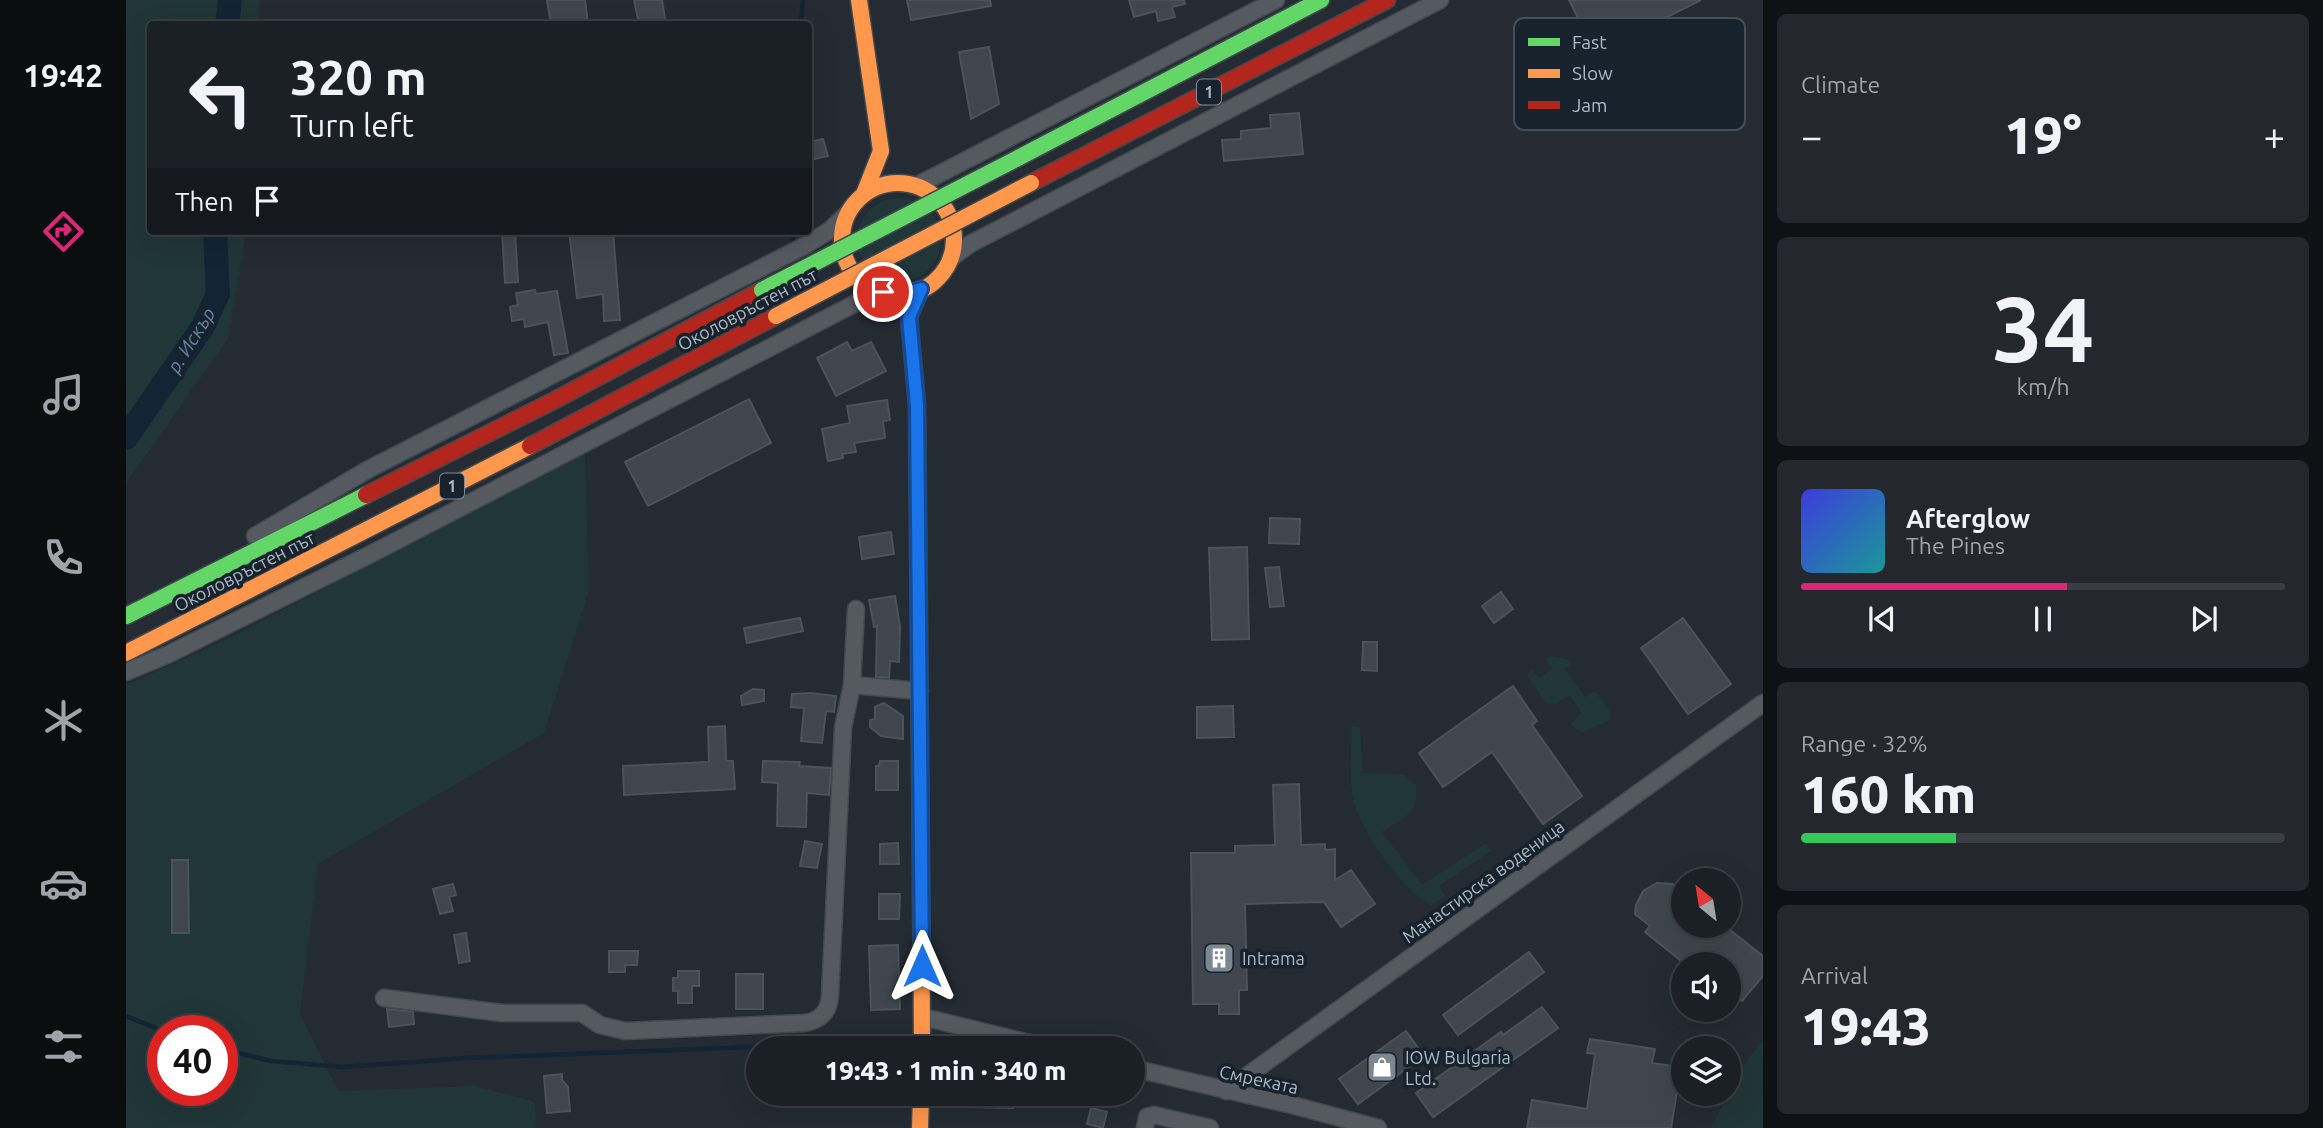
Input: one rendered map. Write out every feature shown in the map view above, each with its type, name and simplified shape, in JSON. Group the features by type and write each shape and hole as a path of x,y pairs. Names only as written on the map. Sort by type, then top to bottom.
{"main road":[{"path":"859,0 881,151 864,194 848,213 842,237 847,262 859,279 871,288 898,299 909,317 917,405 922,1036"},
{"name":"Околовръстен път","path":"126,616 555,400 762,289 1319,0"},
{"name":"Околовръстен път","path":"126,653 1387,0"},
{"path":"1311,40 1409,0"},
{"path":"881,151 911,185 937,199 947,212 953,231 950,259 937,278 921,289 890,294"},
{"path":"864,194 881,186 911,185"},
{"path":"909,317 921,289"},
{"path":"920,1128 921,1106"}],"street":[{"path":"911,185 1276,0"},
{"path":"950,259 999,229 1440,0"},
{"path":"126,610 225,555 369,469 806,244 830,230 848,213"},
{"path":"126,672 169,654 369,555 856,303 890,294"},
{"path":"384,998 502,1013 582,1013 600,1025 625,1031 804,1023 820,1018 830,1004 843,728 852,685 856,609"},
{"path":"852,685 920,691"},
{"name":"Манастирска воденица","path":"1226,1091 1763,703"},
{"path":"923,1017 1001,1036"},
{"name":"Смреката","path":"1145,1071 1378,1128"},
{"path":"1146,1123 1154,1115 1210,1128"}],"green space":[{"path":"126,0 259,0 258,21 147,21 147,235 245,235 228,339 126,483"},
{"path":"891,198 907,198 923,205 934,216 941,232 938,256 929,270 907,282 891,282 875,275 864,264 857,248 857,232 864,216 875,205"},
{"path":"585,452 589,590 544,733 318,864 300,1013 338,1091 475,1086 535,1102 536,1128 126,1128 126,685 227,639"},
{"path":"1551,656 1567,659 1572,664 1565,669 1585,697 1595,691 1611,713 1610,720 1583,732 1571,724 1582,713 1570,696 1556,704 1546,703 1528,678 1528,673 1532,670 1539,678 1552,669 1546,659"},
{"path":"1351,726 1360,727 1363,773 1404,775 1416,785 1417,795 1413,809 1382,832 1422,885 1486,843 1491,851 1439,886 1446,897 1431,905 1397,875 1374,844 1358,815 1351,784"},
{"path":"1763,1039 1763,1128 1711,1128 1722,1106 1741,1106 1741,1069"}],"building":[{"path":"547,0 585,0 588,21 550,21"},
{"path":"634,0 662,0 666,21 638,21"},
{"path":"907,0 990,0 991,6 911,20"},
{"path":"1129,0 1184,0 1185,4 1172,7 1175,17 1158,21 1156,11 1134,17"},
{"path":"1569,0 1701,0 1665,18 1578,18"},
{"path":"989,47 999,104 971,119 959,52"},
{"path":"1299,113 1303,154 1224,161 1222,140 1241,139 1241,131 1271,128 1270,115"},
{"path":"823,139 828,156 814,159 812,141"},
{"path":"502,235 515,235 518,282 505,283"},
{"path":"569,235 613,235 620,320 604,321 603,294 577,298"},
{"path":"535,290 536,294 557,291 568,353 554,355 548,322 525,327 524,319 512,321 510,307 518,305 516,293"},
{"path":"847,342 852,351 871,342 886,371 836,396 817,358"},
{"path":"749,399 771,443 648,506 625,462"},
{"path":"887,400 890,420 883,421 885,438 854,443 856,452 842,454 843,458 828,461 822,429 850,423 847,406"},
{"path":"1270,518 1300,519 1299,544 1269,543"},
{"path":"891,532 894,554 862,559 859,537"},
{"path":"1247,547 1249,639 1212,640 1209,548"},
{"path":"1279,567 1284,606 1270,607 1265,568"},
{"path":"1501,592 1513,609 1494,623 1482,606"},
{"path":"895,596 900,627 899,662 890,661 889,678 876,677 877,626 874,627 869,600"},
{"path":"800,618 803,631 747,643 744,628"},
{"path":"1683,618 1731,684 1688,714 1641,648"},
{"path":"1363,642 1377,642 1377,671 1362,670"},
{"path":"1513,686 1537,721 1532,725 1582,796 1543,824 1492,752 1443,787 1419,753"},
{"path":"753,689 764,690 764,701 742,705 741,696"},
{"path":"792,694 836,696 834,712 826,711 822,743 801,741 804,708 791,707"},
{"path":"884,703 903,716 903,739 881,736 870,727 870,720 875,719 875,707"},
{"path":"1233,706 1234,737 1197,738 1197,707"},
{"path":"725,726 726,761 733,761 735,789 624,795 623,766 709,762 708,727"},
{"path":"763,761 800,762 799,766 831,768 829,795 807,793 806,827 777,826 778,783 762,782"},
{"path":"880,761 898,761 898,790 876,790 876,766 879,766"},
{"name":"Intrama","path":"1299,784 1301,845 1325,844 1325,850 1335,849 1335,880 1351,870 1375,904 1341,927 1324,902 1245,904 1247,990 1239,990 1239,1014 1219,1014 1219,1004 1193,1004 1191,853 1235,853 1235,846 1275,845 1273,785"},
{"path":"805,841 822,844 817,868 800,866"},
{"path":"898,843 899,864 880,864 880,844"},
{"path":"172,860 188,860 189,933 172,933"},
{"path":"1657,883 1671,884 1671,938 1740,938 1763,956 1763,976 1742,1001 1741,952 1671,953 1645,932 1650,926 1635,914 1643,891"},
{"path":"453,884 456,895 449,897 453,911 440,914 433,889"},
{"path":"879,894 900,894 899,919 879,919"},
{"path":"466,933 470,961 459,963 454,935"},
{"path":"898,945 900,1009 871,1010 869,946"},
{"path":"609,951 638,951 637,965 625,965 625,972 609,972"},
{"path":"1529,952 1544,972 1458,1035 1443,1015"},
{"path":"678,971 699,971 699,986 692,986 692,1003 678,1003 678,991 673,991 673,978 678,978"},
{"path":"736,974 763,974 763,1009 736,1009"},
{"path":"1542,1007 1558,1028 1433,1117 1416,1093 1501,1032 1503,1035"},
{"path":"387,1009 413,1012 414,1024 389,1027"},
{"name":"IOW Bulgaria Ltd.","path":"1406,1031 1424,1056 1358,1104 1339,1079"},
{"path":"1590,1039 1655,1049 1652,1063 1671,1066 1671,1106 1675,1106 1671,1128 1527,1128 1532,1100 1587,1109 1595,1054 1587,1053"},
{"path":"562,1074 562,1080 568,1087 570,1111 547,1113 544,1076"},
{"path":"1013,1106 1013,1108 968,1107"},
{"path":"1091,1108 1107,1112 1103,1128 1087,1124"}],"waterway":[{"name":"р. Искър","path":"227,21 230,0"},
{"path":"801,21 803,0"},
{"name":"р. Искър","path":"126,438 202,328 218,294 215,235"},
{"path":"792,235 793,243"},
{"path":"126,1016 147,1025"},
{"path":"238,1053 271,1061 343,1067 467,1058 746,1047"}],"traffic: fast":[{"path":"1018,158 1321,0"},
{"path":"762,290 1018,158"},
{"path":"921,289 909,317 917,405 921,874"},
{"path":"126,616 366,495"}],"traffic: slow":[{"path":"859,0 881,151 864,194"},
{"path":"898,183 919,188 937,200 949,218 954,239 949,260 937,278 919,290 898,295 877,290 859,278 847,260 842,239 847,218 859,200 877,188 898,183"},
{"path":"776,316 1031,183"},
{"path":"126,653 530,446"},
{"path":"921,874 922,1036"},
{"path":"920,1128 921,1106"}],"traffic: jam":[{"path":"1031,183 1387,0"},
{"path":"366,495 555,400 762,290"},
{"path":"530,446 776,316"}],"place":[{"name":"Intrama","path":"1219,958"},
{"name":"IOW Bulgaria Ltd.","path":"1382,1067"}],"route":[{"path":"883,292 907,293 921,289 911,307 909,317 917,405 922,966"}]}
